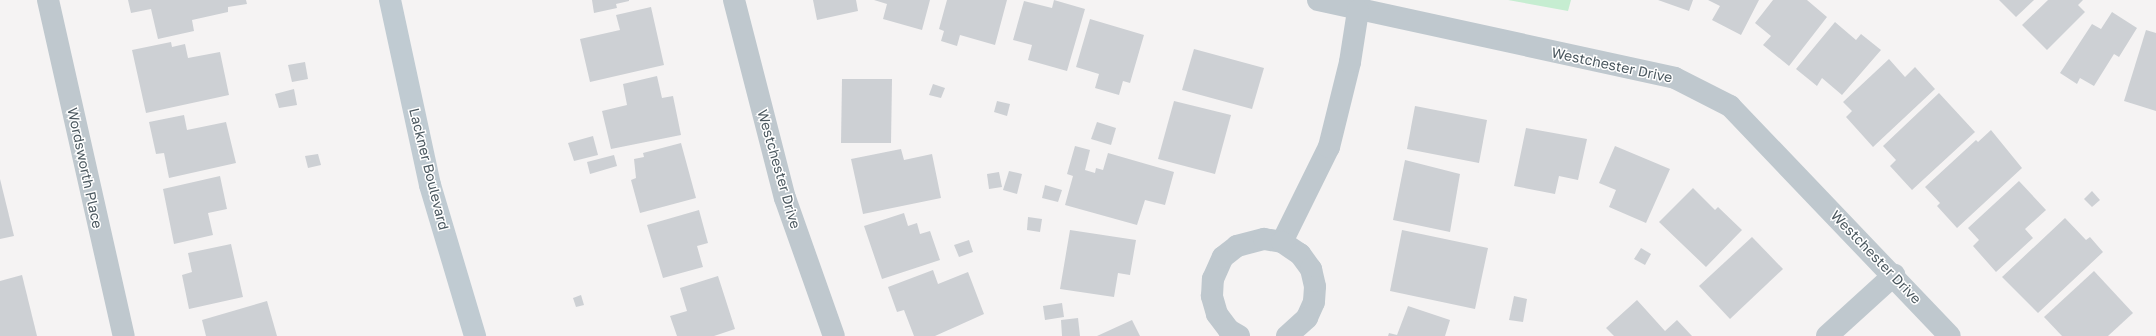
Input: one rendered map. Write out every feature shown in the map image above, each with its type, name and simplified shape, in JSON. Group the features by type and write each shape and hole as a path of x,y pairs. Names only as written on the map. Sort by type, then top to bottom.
{"main road":[{"name":"Lackner Boulevard","path":"390,0 430,186 475,336"}],"street":[{"name":"Wordsworth Place","path":"48,0 124,336"},
{"name":"Westchester Drive","path":"734,0 785,198 834,336"},
{"name":"Westchester Drive","path":"1318,0 1358,10 1676,78 1730,106 1894,275 1950,336"},
{"path":"1282,242 1329,147 1350,62 1358,10"},
{"path":"1239,336 1229,330 1216,314 1212,296 1213,279 1224,257 1237,246 1264,239 1282,242 1300,254 1310,269 1315,287 1314,302 1307,318 1287,336"},
{"path":"1827,336 1894,275"}],"green space":[{"path":"1508,0 1571,0 1568,11"}],"building":[{"path":"128,0 246,0 247,4 228,7 228,12 192,20 194,31 158,39 151,9 131,13"},
{"path":"592,0 629,1 616,4 617,8 594,13"},
{"path":"813,0 856,0 858,11 817,20"},
{"path":"874,0 930,0 922,30 883,19 887,4"},
{"path":"947,0 1007,0 995,45 960,35 957,46 941,41 944,31 939,29"},
{"path":"1054,0 1085,9 1067,71 1028,60 1032,45 1013,40 1024,1 1052,8"},
{"path":"1658,0 1693,0 1689,11"},
{"path":"1708,0 1759,0 1741,35 1712,20 1720,6"},
{"path":"1773,0 1807,0 1827,17 1789,66 1763,45 1771,36 1755,23"},
{"path":"1999,0 2034,0 2016,17"},
{"path":"2048,0 2083,0 2078,5 2085,12 2047,50 2022,25"},
{"path":"651,7 664,65 590,82 580,39 620,30 616,15"},
{"path":"2112,12 2137,28 2119,57 2114,54 2094,86 2080,78 2077,84 2060,73 2092,24 2101,29"},
{"path":"1090,19 1144,35 1130,83 1123,81 1119,95 1095,88 1099,74 1076,67"},
{"path":"1835,22 1856,40 1861,34 1881,50 1842,95 1822,78 1817,86 1796,69"},
{"path":"2146,30 2156,33 2156,111 2124,101"},
{"path":"171,42 172,47 185,44 188,58 220,52 229,95 146,113 132,50"},
{"path":"1194,49 1264,68 1252,109 1182,90"},
{"path":"1889,59 1905,77 1915,67 1935,89 1873,147 1846,117 1852,111 1843,102"},
{"path":"305,62 308,79 292,82 288,65"},
{"path":"657,76 662,98 673,96 681,135 611,149 602,111 627,105 623,84"},
{"path":"842,79 892,79 891,143 841,143"},
{"path":"933,84 945,88 941,98 929,95"},
{"path":"294,89 297,105 279,108 275,94"},
{"path":"1939,93 1975,132 1912,190 1890,166 1896,160 1883,146"},
{"path":"997,101 1010,104 1007,116 994,112"},
{"path":"1174,101 1231,115 1215,174 1158,159"},
{"path":"1415,106 1487,120 1479,163 1407,149"},
{"path":"184,115 187,130 226,122 236,163 169,178 164,153 156,154 149,122"},
{"path":"1097,122 1116,128 1111,145 1091,139"},
{"path":"1526,128 1587,139 1578,180 1559,176 1555,194 1514,186"},
{"path":"1991,130 2022,168 1957,228 1937,206 1940,203 1925,187 1976,140 1978,142"},
{"path":"593,136 598,155 574,161 568,143"},
{"path":"681,143 696,198 640,213 631,180 636,178 634,159 644,157 643,153"},
{"path":"1075,146 1090,150 1085,170 1095,173 1096,168 1103,170 1108,153 1174,172 1165,205 1145,200 1137,225 1065,205 1073,176 1067,174"},
{"path":"1615,146 1670,169 1646,223 1609,207 1616,190 1599,183"},
{"path":"901,149 904,160 932,154 941,198 863,214 851,159"},
{"path":"318,154 321,165 308,168 305,156"},
{"path":"614,155 617,166 590,174 587,162"},
{"path":"1405,160 1460,174 1450,232 1393,220"},
{"path":"1009,171 1022,174 1017,194 1003,190"},
{"path":"999,172 1002,187 989,189 987,174"},
{"path":"220,176 227,209 208,213 213,235 174,244 163,189"},
{"path":"0,179 14,236 0,239"},
{"path":"2019,181 2046,210 2025,229 2033,238 1996,272 1973,246 1979,240 1968,228"},
{"path":"1045,185 1062,190 1058,202 1042,198"},
{"path":"1693,188 1715,210 1718,207 1742,230 1706,267 1659,222"},
{"path":"2092,191 2100,200 2092,207 2084,199"},
{"path":"699,210 708,243 697,246 703,267 663,278 647,225"},
{"path":"904,213 908,226 917,223 920,234 930,231 940,260 882,279 864,226"},
{"path":"1028,217 1042,219 1040,232 1027,230"},
{"path":"2065,218 2086,240 2090,237 2103,252 2038,313 2002,277"},
{"path":"1070,230 1136,240 1130,275 1118,273 1114,297 1060,289"},
{"path":"1402,230 1488,248 1475,309 1390,291"},
{"path":"1752,237 1783,269 1730,319 1699,286"},
{"path":"969,240 973,252 959,257 954,245"},
{"path":"231,244 243,297 189,309 182,275 192,272 188,253"},
{"path":"1641,248 1651,254 1645,265 1634,259"},
{"path":"933,270 938,284 968,272 984,314 935,336 914,336 904,310 897,312 888,287"},
{"path":"2094,271 2133,313 2108,336 2062,336 2044,317"},
{"path":"22,275 37,336 0,336 0,281"},
{"path":"718,276 735,329 714,336 677,336 670,316 687,311 680,288"},
{"path":"581,295 584,305 576,307 573,298"},
{"path":"1514,296 1527,299 1523,322 1509,320"},
{"path":"1637,300 1665,331 1677,320 1692,336 1614,336 1606,328"},
{"path":"267,301 277,336 206,336 202,320"},
{"path":"1062,303 1064,317 1045,320 1043,306"},
{"path":"1408,306 1450,320 1445,336 1388,336 1389,333 1397,335"},
{"path":"1078,318 1080,336 1062,336 1061,320"},
{"path":"1132,320 1140,336 1097,336"}]}
